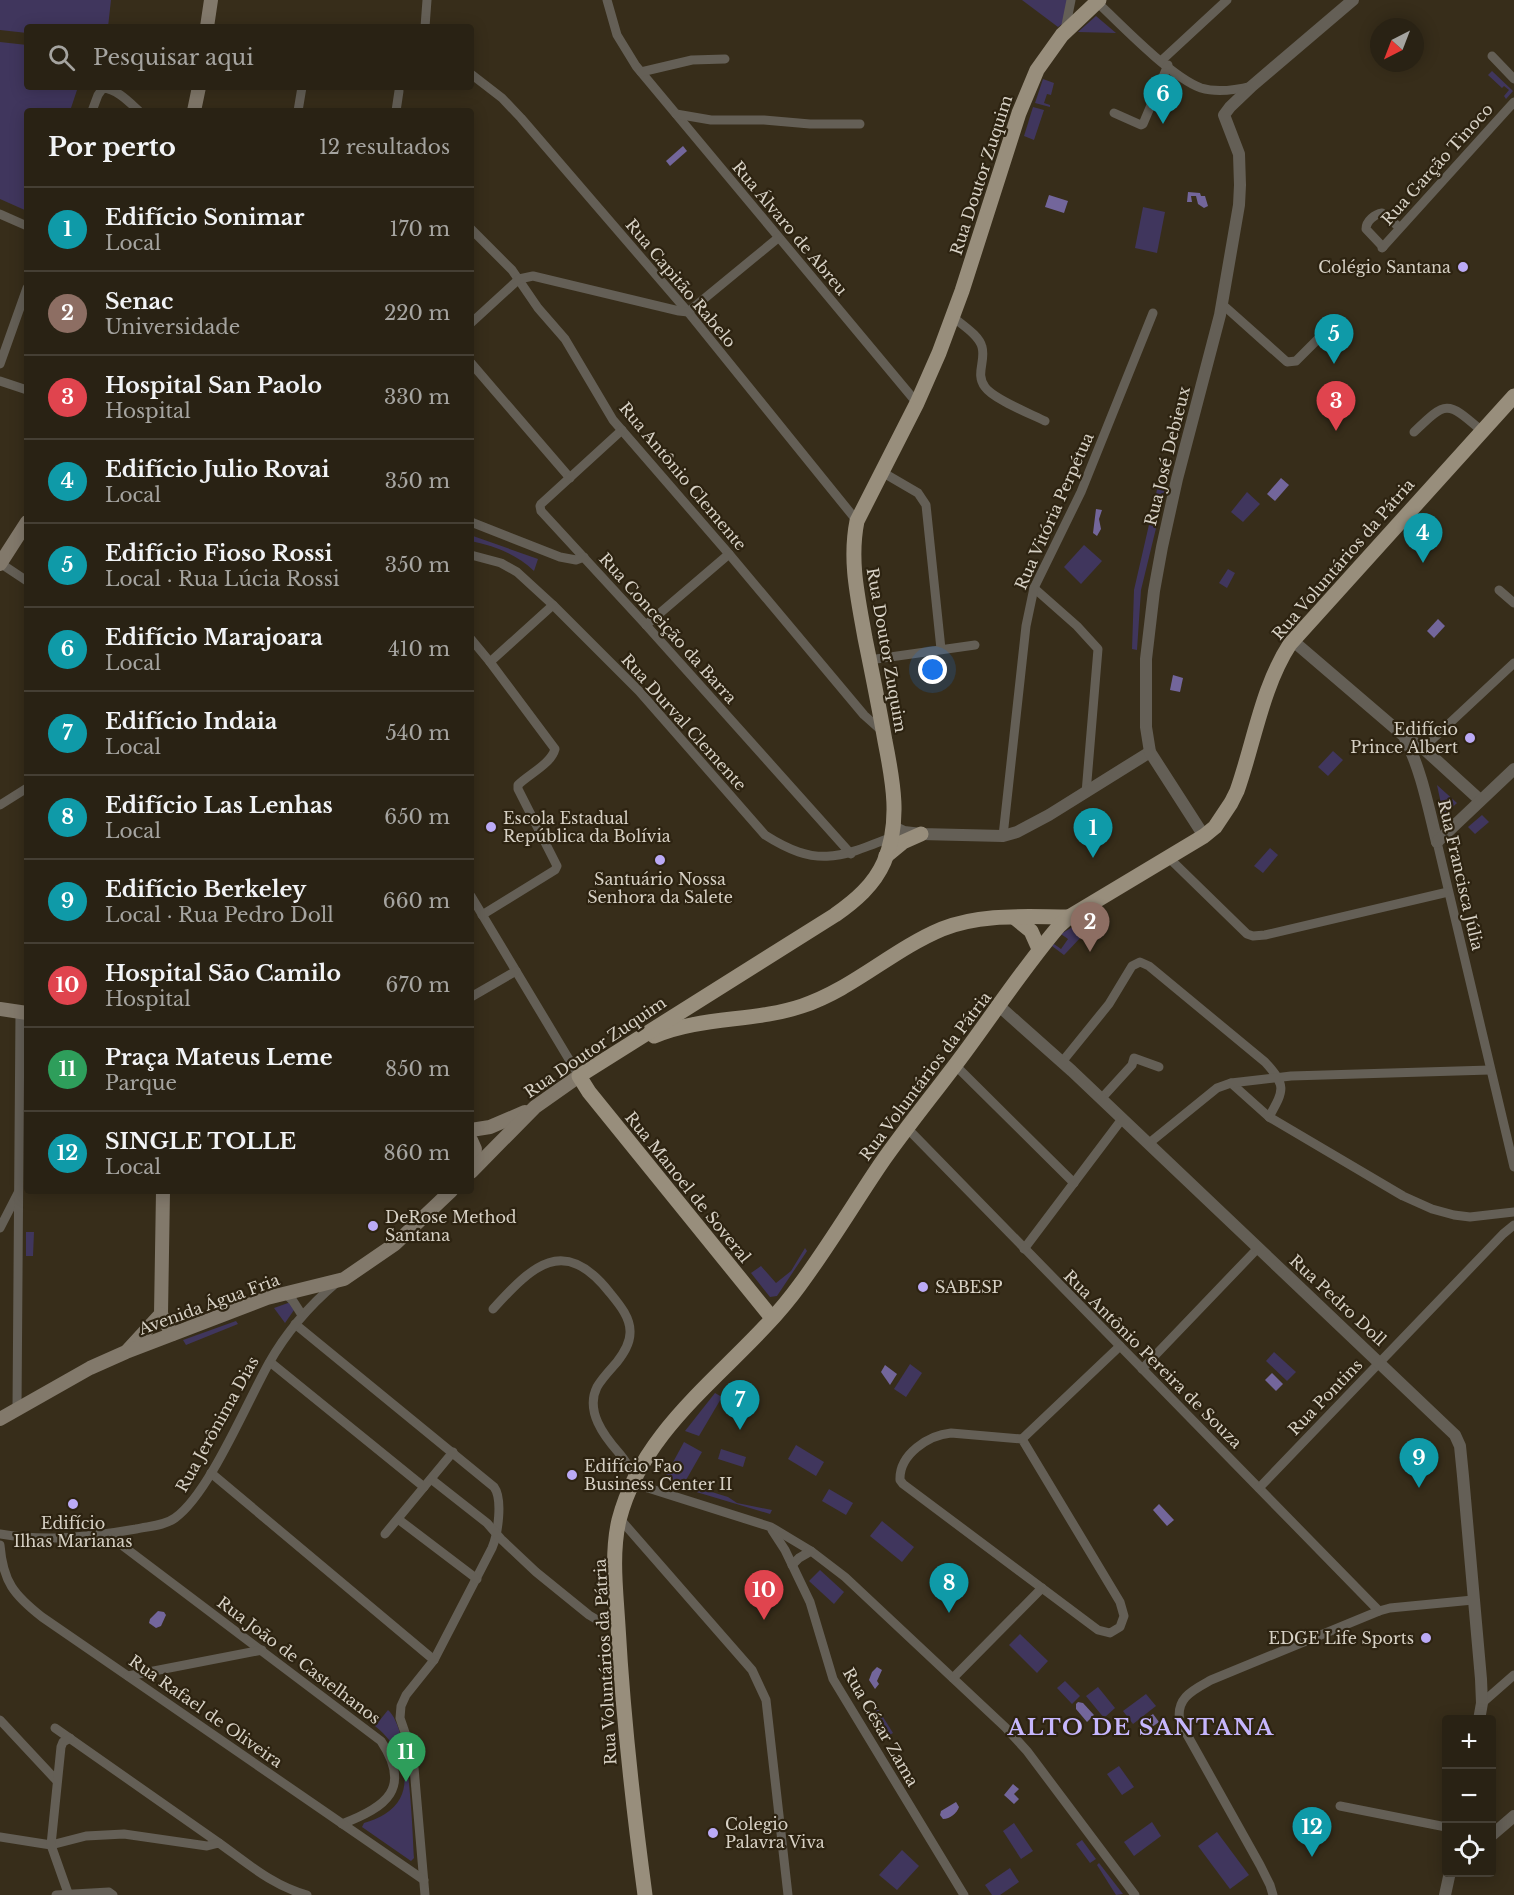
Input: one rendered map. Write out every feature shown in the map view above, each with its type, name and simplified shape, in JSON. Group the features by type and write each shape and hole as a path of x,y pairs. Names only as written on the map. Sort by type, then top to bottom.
{"main road":[{"path":"207,24 211,0"},
{"name":"Rua Doutor Zuquim","path":"474,1169 535,1107 579,1076 847,907 880,870 892,832 893,795 884,733 854,572 854,540 857,521 917,403 953,317 1029,87 1046,54 1065,32 1098,1"},
{"path":"195,108 198,90"},
{"name":"Rua Voluntários da Pátria","path":"645,1895 634,1814 620,1674 615,1560 620,1519 635,1476 677,1416 800,1286 906,1127 1059,926 1215,827 1237,791 1271,681 1280,659 1292,640 1514,396"},
{"path":"0,564 24,527"},
{"path":"886,856 903,842 921,834"},
{"path":"1015,918 1031,931 1040,949"},
{"path":"642,1036 651,1037 688,1026 799,1007 825,998 944,928 975,920 1069,918"},
{"path":"0,1009 24,1013"},
{"name":"Rua Manoel de Soveral","path":"579,1076 589,1092 772,1318"},
{"path":"474,1129 504,1122 535,1107"},
{"path":"163,1194 161,1314 172,1334"},
{"name":"Avenida Água Fria","path":"0,1419 90,1368 126,1352 267,1298 338,1281 395,1244 449,1194"},
{"name":"Avenida Água Fria","path":"126,1352 161,1314"}],"street":[{"path":"425,24 427,0"},
{"name":"Rua Álvaro de Abreu","path":"607,0 623,47 641,72 917,403"},
{"path":"1065,32 1071,0"},
{"path":"1114,113 1143,124 1164,63 1227,0"},
{"path":"1098,1 1164,63 1202,88 1233,90 1252,86 1353,0"},
{"path":"1492,56 1514,79"},
{"path":"641,72 673,63 725,59"},
{"name":"Rua Capitão Rabelo","path":"474,76 502,98 521,118 687,312 857,521"},
{"name":"Rua José Debieux","path":"1204,836 1150,752 1146,727 1146,659 1154,591 1175,489 1222,304 1240,185 1239,154 1224,115 1230,106 1252,86"},
{"path":"93,108 102,90"},
{"path":"112,90 136,108"},
{"path":"298,108 302,90"},
{"path":"396,108 399,90"},
{"name":"Rua Garção Tinoco","path":"1400,227 1382,213 1370,220 1366,229 1383,247 1514,102"},
{"path":"676,114 711,120 860,124"},
{"path":"0,214 24,225"},
{"name":"Rua Antônio Clemente","path":"474,233 503,260 538,308 565,339 606,409 622,430 852,701 884,733"},
{"path":"474,320 519,279 525,277 542,277 687,312 778,238"},
{"path":"0,364 24,296"},
{"path":"1222,304 1287,363 1296,362 1321,336"},
{"name":"Rua Vitória Perpétua","path":"1003,836 1026,626 1034,588 1081,492 1153,313"},
{"path":"953,317 982,345 980,376 985,387 993,395 1045,421"},
{"path":"474,366 570,478"},
{"path":"0,381 24,389"},
{"path":"1414,432 1436,412 1448,407 1457,410 1482,431"},
{"name":"Rua Conceição da Barra","path":"622,430 540,508 850,854"},
{"path":"882,472 918,493 929,513 941,649"},
{"path":"474,523 560,557 576,560 584,557"},
{"path":"646,625 729,554"},
{"name":"Rua Durval Clemente","path":"474,556 501,563 517,572 553,605 639,691 765,835 781,845 820,857 850,854 892,832"},
{"path":"0,564 24,579"},
{"path":"1034,588 1098,649 1086,793"},
{"path":"1499,590 1514,603"},
{"path":"490,662 553,605"},
{"name":"Rua Francisca Júlia","path":"1292,640 1404,736 1411,751 1437,842 1514,1167"},
{"path":"474,643 555,749 548,760 518,785 518,789 557,866 555,870 482,915"},
{"path":"869,660 975,645"},
{"path":"1423,748 1514,663"},
{"path":"1404,736 1423,748 1480,800"},
{"path":"892,832 1003,836 1029,826 1150,752"},
{"path":"1419,774 1432,763 1438,762"},
{"path":"1437,842 1514,769"},
{"path":"0,805 24,790"},
{"path":"1169,858 1247,934 1253,936 1448,892"},
{"path":"474,901 579,1076"},
{"path":"1062,1062 1109,1004 1132,966 1140,962 1166,978 1265,1062 1279,1077 1280,1094 1269,1118"},
{"path":"474,995 516,971"},
{"name":"Rua Pedro Doll","path":"999,1006 1062,1062 1455,1435 1461,1456 1481,1681 1482,1703 1480,1715"},
{"path":"17,1408 19,1190 24,1013"},
{"path":"1101,1099 1132,1065 1134,1058 1159,1067"},
{"path":"955,1065 1074,1183"},
{"path":"1148,1143 1217,1088 1231,1083 1279,1077 1490,1070"},
{"path":"1231,1083 1269,1118 1403,1196 1432,1209 1454,1215 1470,1217 1514,1212"},
{"path":"1024,1249 1122,1119"},
{"name":"Rua Antônio Pereira de Souza","path":"906,1127 1379,1611"},
{"path":"0,1228 19,1190"},
{"name":"Rua Pontins","path":"1259,1488 1514,1225"},
{"path":"1142,1368 1258,1248"},
{"path":"493,1309 517,1282 531,1270 545,1263 568,1262 580,1265 604,1286 622,1310 630,1333 623,1354 597,1388 594,1408 600,1427 607,1439 626,1461 635,1476 648,1488 771,1527 811,1551 845,1577 953,1677 1027,1751 1134,1895"},
{"name":"Rua Jerônima Dias","path":"0,1534 59,1539 107,1534 173,1520 189,1505 211,1473 270,1362 295,1324 338,1281"},
{"path":"285,1293 293,1300 302,1315"},
{"path":"295,1324 453,1452 494,1487 498,1494 497,1533 477,1580 434,1659 406,1695 401,1706 400,1718 412,1756 425,1895"},
{"path":"1022,1439 1120,1602 1124,1616 1123,1623 1110,1633 1098,1630 900,1480 902,1468 915,1450 924,1442 941,1434 1022,1439 1120,1346"},
{"path":"270,1362 424,1487"},
{"path":"385,1534 453,1452"},
{"path":"211,1473 434,1659"},
{"path":"431,1479 488,1523 536,1572 588,1615 604,1624 618,1623"},
{"path":"398,1519 477,1580"},
{"path":"620,1519 752,1670 766,1700 788,1895"},
{"name":"Rua César Zama","path":"771,1527 810,1602 833,1679 964,1895"},
{"name":"Rua João de Castelhanos","path":"107,1534 381,1741 392,1758 395,1772 393,1786 387,1798 376,1810 342,1824"},
{"name":"Rua Rafael de Oliveira","path":"0,1545 6,1580 22,1601 42,1617 424,1880"},
{"path":"792,1564 811,1551"},
{"path":"953,1677 1042,1588"},
{"path":"1272,1895 1270,1885 1260,1865 1180,1722 1179,1705 1191,1691 1211,1680 1379,1611 1473,1600"},
{"path":"129,1676 262,1650"},
{"path":"1481,1681 1496,1684 1514,1675"},
{"path":"1482,1703 1514,1675"},
{"path":"0,1720 57,1781"},
{"path":"55,1728 273,1882 307,1895"},
{"path":"68,1893 51,1845 61,1747 63,1742 70,1738"},
{"path":"1340,1806 1442,1826"},
{"path":"1496,1831 1514,1816"},
{"path":"0,1837 51,1845 73,1838 124,1834 207,1846 219,1843"},
{"path":"1444,1895 1449,1877"},
{"path":"56,1895 109,1892 113,1895"}],"shaded area":[{"path":"0,0 111,0 108,24 24,24 24,33 0,30"},
{"path":"1022,0 1069,0 1062,24 1058,27"},
{"path":"1096,16 1116,33 1078,32"},
{"path":"0,42 24,45 24,90 77,90 71,108 24,108 24,210 0,199"},
{"path":"1492,71 1513,91 1506,99 1504,96 1509,90 1504,86 1502,88 1488,75"},
{"path":"1043,79 1054,83 1051,95 1047,94 1044,103 1050,107 1035,103"},
{"path":"1033,107 1044,110 1034,140 1024,136"},
{"path":"683,146 687,151 670,166 666,161"},
{"path":"1188,192 1205,196 1208,206 1204,208 1198,204 1196,196 1191,196 1192,202 1187,202"},
{"path":"1049,195 1068,201 1064,213 1045,207"},
{"path":"1143,207 1165,212 1157,253 1135,248"},
{"path":"1281,478 1289,485 1275,501 1267,494"},
{"path":"1159,481 1167,483 1141,590 1137,650 1132,649 1134,590"},
{"path":"1247,492 1260,504 1243,522 1231,512"},
{"path":"1096,509 1102,510 1099,519 1101,529 1097,536 1093,533"},
{"path":"474,536 538,559 534,571 520,560 488,545 474,542"},
{"path":"1084,545 1102,561 1081,584 1064,567"},
{"path":"1228,569 1235,573 1227,588 1219,583"},
{"path":"1438,619 1445,626 1434,638 1427,631"},
{"path":"1173,675 1183,678 1180,692 1170,690"},
{"path":"1333,751 1343,760 1328,776 1318,767"},
{"path":"1437,785 1457,803 1446,813 1443,813"},
{"path":"1482,815 1489,822 1475,834 1468,827"},
{"path":"1270,848 1278,855 1263,873 1254,866"},
{"path":"1092,915 1096,921 1064,955 1052,946 1054,944 1061,949 1068,939 1061,934"},
{"path":"26,1232 34,1232 33,1256 26,1256"},
{"path":"805,1248 807,1251 777,1296 770,1297 751,1273 761,1266 776,1283 791,1271"},
{"path":"291,1303 294,1310 285,1323 274,1308"},
{"path":"236,1321 238,1324 186,1345 183,1340"},
{"path":"1274,1352 1296,1372 1287,1381 1266,1361"},
{"path":"910,1364 922,1373 906,1397 894,1389"},
{"path":"885,1365 897,1374 890,1385 881,1372"},
{"path":"1272,1373 1283,1384 1276,1391 1265,1380"},
{"path":"715,1393 722,1397 699,1436 685,1431"},
{"path":"684,1442 702,1452 682,1487 665,1477"},
{"path":"796,1445 824,1462 816,1476 788,1459"},
{"path":"721,1449 746,1457 743,1467 718,1459"},
{"path":"686,1484 728,1497 737,1503 772,1510 770,1514 683,1488"},
{"path":"829,1489 853,1503 846,1515 822,1501"},
{"path":"1159,1504 1174,1520 1167,1526 1153,1510"},
{"path":"882,1521 914,1547 902,1562 870,1536"},
{"path":"820,1570 844,1592 834,1604 809,1581"},
{"path":"158,1611 166,1615 161,1626 156,1628 149,1623"},
{"path":"1020,1634 1048,1661 1037,1673 1009,1645"},
{"path":"877,1667 882,1670 877,1681 879,1684 875,1689 869,1680"},
{"path":"1065,1681 1080,1696 1072,1704 1057,1688"},
{"path":"1098,1687 1115,1708 1104,1718 1086,1696"},
{"path":"1146,1694 1156,1706 1133,1724 1123,1711"},
{"path":"1078,1702 1083,1703 1094,1715 1087,1722 1076,1709"},
{"path":"878,1709 893,1733 883,1739 868,1715"},
{"path":"388,1710 401,1737 409,1779 414,1858 411,1861 362,1827 364,1823 385,1814 396,1804 405,1781 399,1757 393,1745 375,1726"},
{"path":"1153,1714 1159,1722 1145,1732 1139,1724"},
{"path":"1119,1766 1134,1787 1122,1795 1107,1774"},
{"path":"1013,1784 1019,1789 1014,1794 1019,1799 1014,1804 1004,1795"},
{"path":"956,1802 959,1807 957,1811 951,1817 943,1819 940,1815 941,1811"},
{"path":"1152,1822 1161,1836 1134,1856 1124,1842"},
{"path":"1014,1823 1033,1851 1021,1859 1003,1831"},
{"path":"1217,1832 1249,1875 1230,1889 1198,1846"},
{"path":"1082,1840 1096,1859 1090,1863 1076,1844"},
{"path":"902,1850 919,1866 897,1890 879,1875"},
{"path":"1099,1863 1123,1894 1116,1895 1097,1865"},
{"path":"1010,1868 1019,1882 1000,1895 992,1895 985,1885"}],"place":[{"name":"Edifício Marajoara","path":"1163,124"},
{"name":"Colégio Santana","path":"1463,267"},
{"name":"Edifício Fioso Rossi","path":"1334,364"},
{"name":"Hospital San Paolo","path":"1336,431"},
{"name":"Edifício Julio Rovai","path":"1423,563"},
{"name":"Edifício Prince Albert","path":"1470,738"},
{"name":"Escola Estadual República da Bolívia","path":"491,827"},
{"name":"Edifício Sonimar","path":"1093,858"},
{"name":"Santuário Nossa Senhora da Salete","path":"660,860"},
{"name":"Senac","path":"1090,952"},
{"name":"DeRose Method Santana","path":"373,1226"},
{"name":"SABESP","path":"923,1287"},
{"name":"Edifício Indaia","path":"740,1430"},
{"name":"Edifício Fao Business Center II","path":"572,1475"},
{"name":"Edifício Berkeley","path":"1419,1488"},
{"name":"Edifício Ilhas Marianas","path":"73,1504"},
{"name":"Edifício Las Lenhas","path":"949,1613"},
{"name":"Hospital São Camilo","path":"764,1620"},
{"name":"EDGE Life Sports","path":"1426,1638"},
{"name":"Praça Mateus Leme","path":"406,1782"},
{"name":"Colegio Palavra Viva","path":"713,1833"},
{"name":"SINGLE TOLLE","path":"1312,1857"}],"district":[{"name":"ALTO DE SANTANA","path":"1141,1727"}]}
